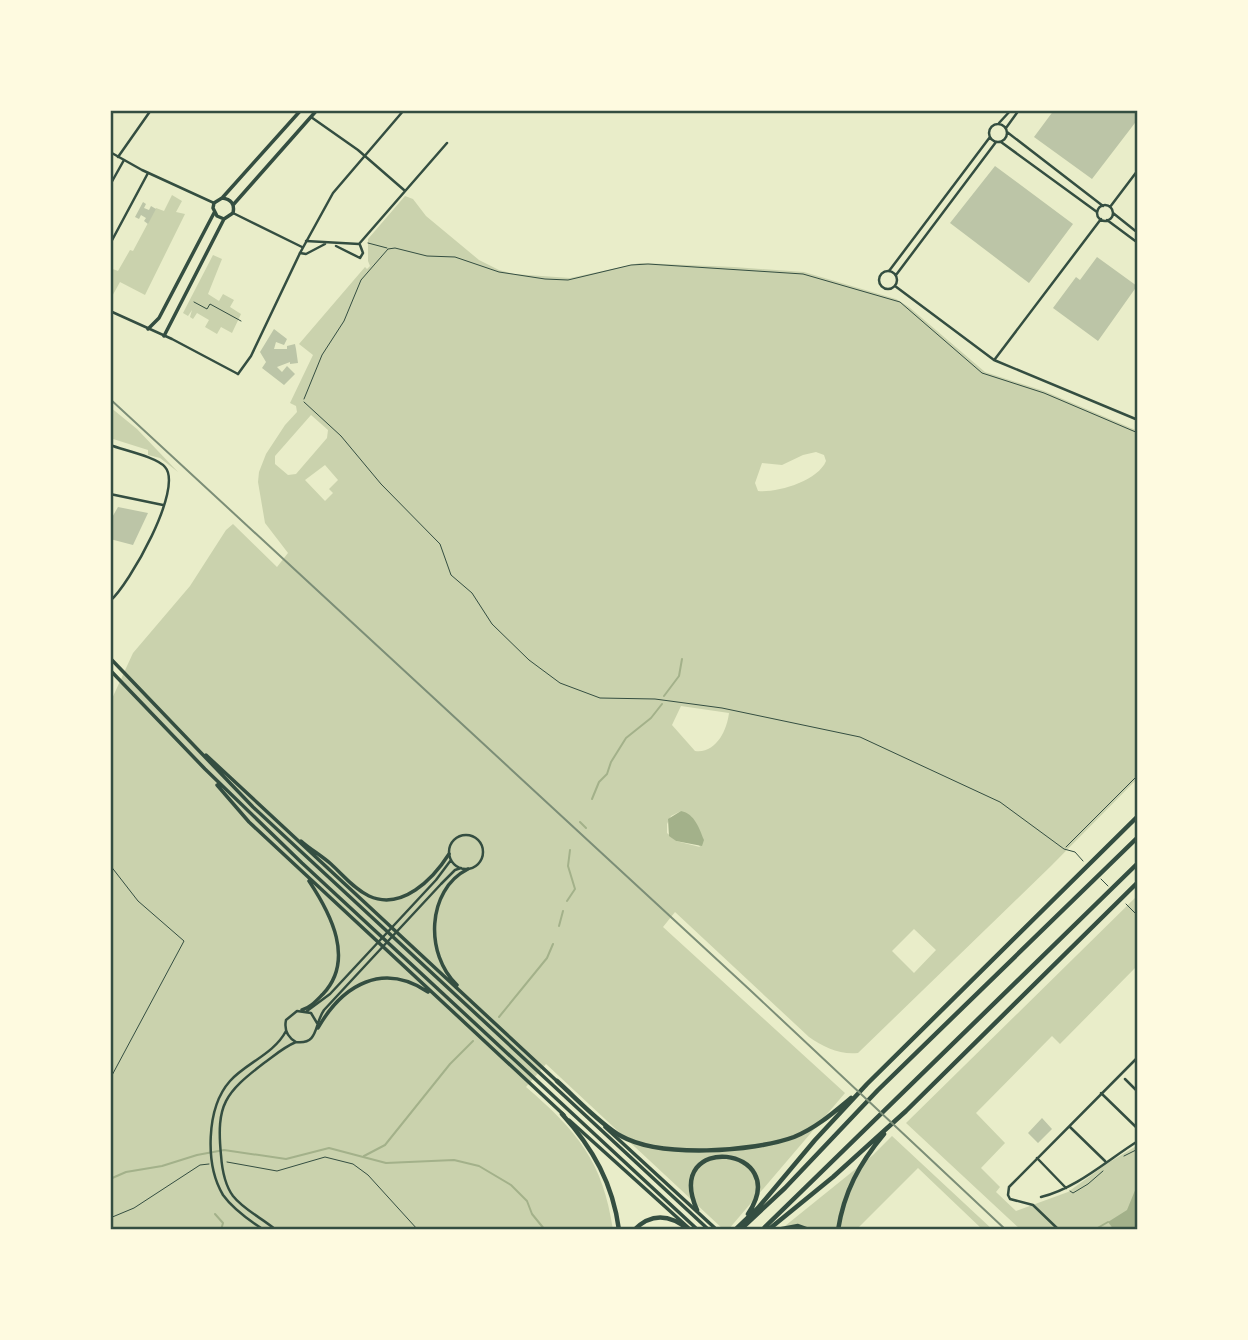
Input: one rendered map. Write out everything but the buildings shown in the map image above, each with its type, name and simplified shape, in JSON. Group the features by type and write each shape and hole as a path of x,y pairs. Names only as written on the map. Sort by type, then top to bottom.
{"highway":[{"path":"735,1230 867,1084 1138,816"},
{"path":"740,1230 785,1188 878,1090 1138,837"},
{"path":"762,1230 1138,863"},
{"path":"768,1230 833,1177 906,1111 1138,882"},
{"path":"557,1081 619,1135 639,1145 687,1150 747,1147 774,1143 795,1136 820,1124 867,1084"},
{"path":"838,1230 846,1195 857,1170 864,1158 906,1111"},
{"path":"562,1114 597,1159 613,1198 619,1230"},
{"path":"697,1210 690,1195 690,1186 698,1167 708,1159 723,1155 736,1157 747,1164 756,1176 758,1192 755,1205 744,1220"},
{"path":"634,1230 648,1219 662,1216 672,1218 690,1230"},
{"path":"777,1230 798,1226 809,1230"}],"main road":[{"path":"148,329 159,318 214,213 214,203 222,198 301,110"},
{"path":"233,205 317,110"},
{"path":"164,336 224,219 233,213 233,205 227,198 222,198"},
{"path":"214,213 224,219"},
{"path":"110,658 253,807 380,921"},
{"path":"110,670 205,769 371,931 698,1230"},
{"path":"161,712 709,1230"},
{"path":"205,769 249,822 306,876 371,931"},
{"path":"279,824 330,863 358,889 378,899 392,900 414,891 442,865 449,854"},
{"path":"468,869 445,887 436,908 440,962 447,976 717,1230"},
{"path":"302,1010 312,1005 332,982 337,975 340,957 324,903 306,876"},
{"path":"403,943 513,1040"},
{"path":"395,953 435,996 690,1230"},
{"path":"318,1025 338,1002 358,985 372,978 411,981 435,996"}],"street":[{"path":"118,157 151,110"},
{"path":"110,311 238,374 251,356 306,241 333,193 404,110"},
{"path":"895,286 887,289 880,283 881,275 889,271 990,137 991,127 999,124 1011,110"},
{"path":"1001,142 1019,110"},
{"path":"311,117 365,156 405,191"},
{"path":"999,124 1103,206 1110,208"},
{"path":"990,137 1001,142 1097,212 1101,219"},
{"path":"895,286 896,275 996,142"},
{"path":"306,241 359,244 447,143"},
{"path":"110,152 148,173 214,203"},
{"path":"110,185 124,160"},
{"path":"1110,208 1138,170"},
{"path":"110,244 148,173"},
{"path":"1097,212 1103,206"},
{"path":"1110,208 1112,213 1138,233"},
{"path":"233,213 303,247"},
{"path":"1107,220 1112,213"},
{"path":"1101,219 1107,220 1138,243"},
{"path":"994,360 1101,219"},
{"path":"300,253 306,254 325,244"},
{"path":"333,244 360,258 363,253 359,244"},
{"path":"889,271 896,275"},
{"path":"895,286 994,360 1138,420"},
{"path":"110,445 164,465 169,479 152,537 119,593 110,601"},
{"path":"110,494 163,505"},
{"path":"276,1230 233,1196 226,1185 219,1128 224,1104 235,1086 282,1050 296,1042 309,1041 314,1037 324,1010 378,951 455,870 468,869 478,863 483,855 482,847 472,836 462,835 451,844 451,860 461,868"},
{"path":"307,1012 330,994 436,880 451,860"},
{"path":"264,1230 226,1199 219,1186 214,1168 211,1129 215,1106 224,1088 239,1073 277,1044 286,1031 286,1020 290,1015 302,1010 318,1025"},
{"path":"286,1031 296,1042"},
{"path":"1059,1230 1033,1205 1014,1202 1008,1195 1009,1187 1138,1057"},
{"path":"1125,1079 1138,1092"},
{"path":"1101,1093 1138,1129"},
{"path":"1069,1126 1105,1161"},
{"path":"1041,1197 1083,1179 1105,1161 1138,1142"},
{"path":"1037,1158 1066,1188"}],"path":[{"path":"137,110 147,115"},
{"path":"364,239 388,249 395,248 427,256 455,257 499,272 545,279 568,280 631,265 648,264 813,277 900,302 982,373 1044,393 1138,433"},
{"path":"388,249 361,280 344,321 322,355 304,400 341,436 381,484 440,544 451,575 472,593 492,624 529,660 559,683 600,698 665,700 722,708 860,737 1000,802 1065,849 1075,852 1083,861"},
{"path":"194,302 207,309 210,303 241,321"},
{"path":"1065,849 1138,775"},
{"path":"110,865 138,901 184,941 110,1079"},
{"path":"1101,879 1110,888"},
{"path":"1119,897 1137,916"},
{"path":"1116,1160 1138,1149"},
{"path":"222,1163 277,1171 325,1157 342,1160 368,1175 418,1230"},
{"path":"110,1218 134,1208 200,1165 212,1163"},
{"path":"1073,1193 1106,1168"}],"shaded area":[{"path":"172,195 182,201 176,212 185,214 145,295 120,282 110,300 110,268 118,271 130,250 133,251 156,208 164,211"},
{"path":"405,196 413,199 426,216 479,260 514,274 570,278 640,263 804,272 896,299 985,372 1044,391 1138,431 1138,778 858,1053 832,1050 809,1037 675,912 663,927 845,1093 728,1230 724,1230 546,1064 526,1087 560,1118 585,1149 602,1185 613,1230 110,1230 110,703 133,653 190,586 226,530 233,524 277,567 288,553 265,523 258,482 259,472 266,454 297,412 296,406 290,403 313,355 299,344 365,267 367,269 370,266 368,239","holes":["311,415 328,430 327,438 296,474 288,475 275,464 275,456","816,452 824,455 826,461 822,468 806,480 776,490 758,491 755,483 762,463 782,465","325,465 338,480 329,489 333,493 325,501 305,480","681,706 729,713 719,740 709,749 702,751 695,751 672,725","681,811 700,847 676,841 667,833 671,816","914,929 936,950 914,973 892,951"]},
{"path":"213,255 222,259 208,294 219,301 223,294 234,300 230,307 241,314 232,333 221,327 217,334 205,327 209,320 197,313 193,319 190,317 192,310 188,316 183,313"},
{"path":"110,407 137,429 178,472 160,458 148,455 148,450 110,438"},
{"path":"681,811 696,822 704,840 702,846 676,841 669,836 668,819"},
{"path":"1138,895 1138,965 1060,1044 1052,1036 976,1113 1005,1143 981,1168 1000,1187 996,1192 1016,1211 1068,1192 1138,1145 1138,1230 1021,1230 906,1123"},
{"path":"892,1136 993,1230 983,1230 918,1168 856,1230 780,1230 873,1155"},
{"path":"1138,1183 1135,1201 1138,1202 1138,1230 1114,1230 1108,1222 1127,1210"}],"waterway":[{"path":"664,696 679,676 682,659"},
{"path":"592,799 599,782 607,774 626,738 651,718 662,704"},
{"path":"580,822 586,828"},
{"path":"567,901 575,889 568,866 570,850"},
{"path":"559,926 563,911"},
{"path":"499,1017 547,958 553,944"},
{"path":"364,1156 385,1145 450,1064 473,1041"},
{"path":"110,1179 126,1172 224,1150 286,1159 329,1148 386,1163 454,1160 479,1166 511,1185 527,1201 532,1214 545,1230"},
{"path":"215,1214 223,1223 221,1230"},
{"path":"1094,1230 1108,1222"}],"railway":[{"path":"110,399 1006,1230"}]}
